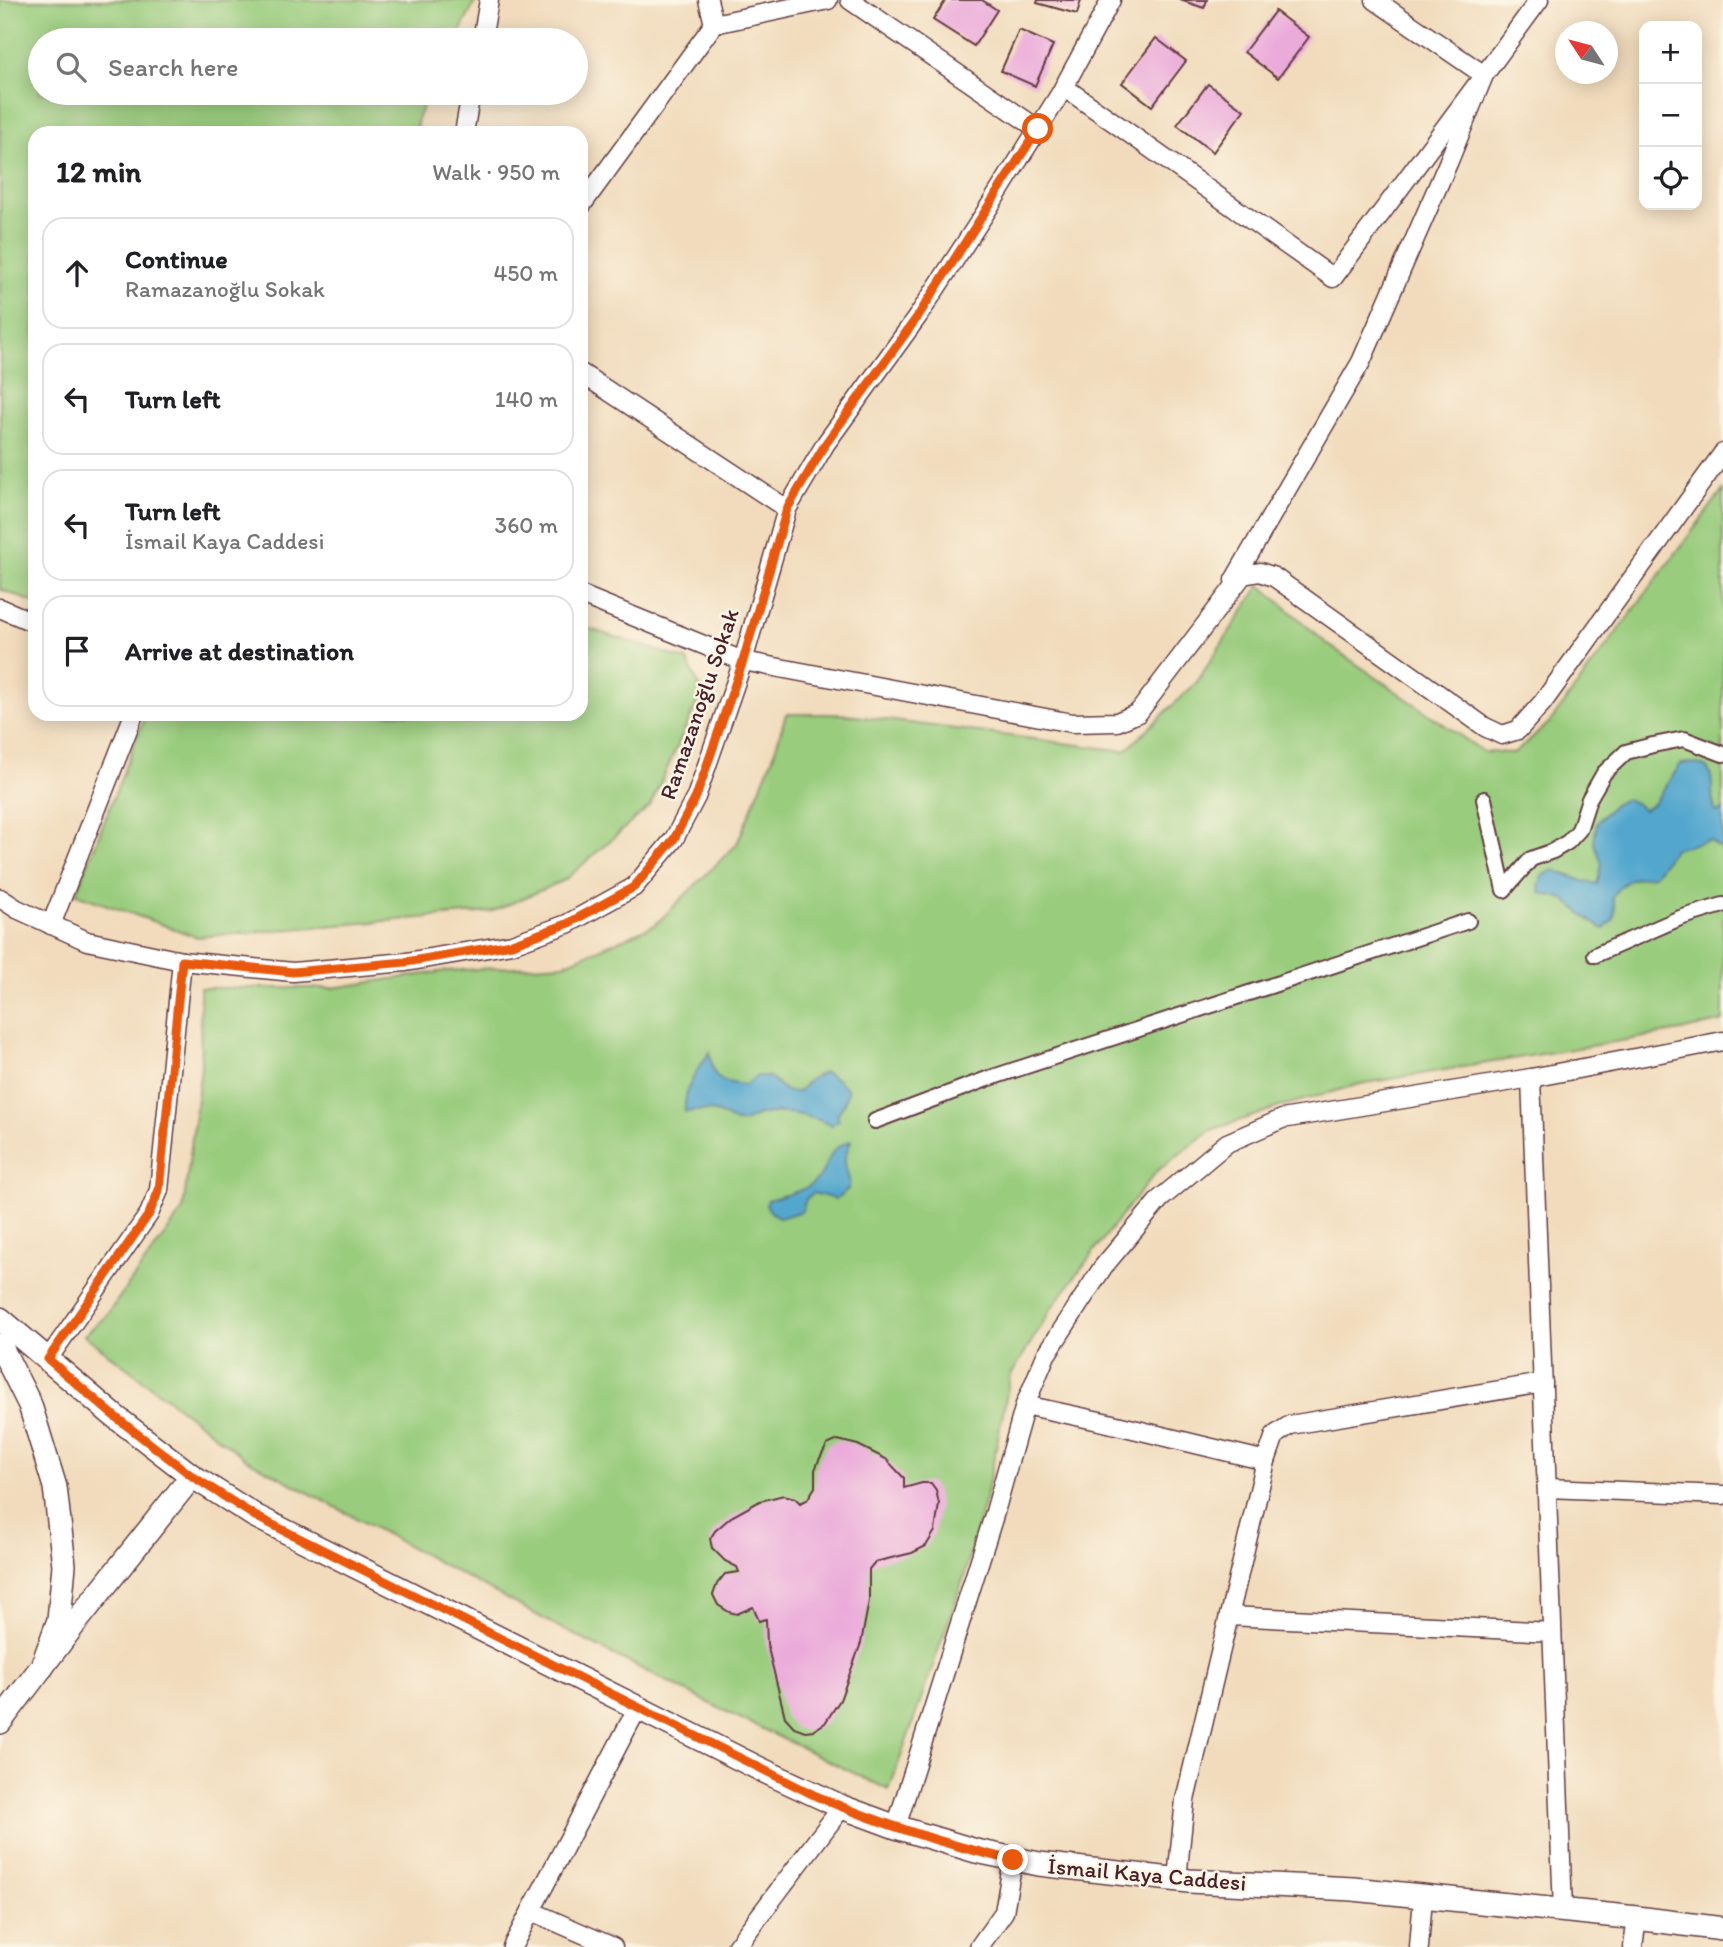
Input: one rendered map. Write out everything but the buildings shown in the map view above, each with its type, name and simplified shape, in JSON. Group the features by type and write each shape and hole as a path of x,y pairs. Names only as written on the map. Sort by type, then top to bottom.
{"street":[{"path":"485,28 489,0"},
{"path":"708,0 714,24"},
{"path":"588,196 714,24 828,0"},
{"path":"850,0 1038,129"},
{"name":"Ramazanoğlu Sokak","path":"0,898 17,909 87,941 182,961 293,972 406,962 512,944 567,924 634,887 674,839 696,797 743,661 787,509 826,443 918,316 1038,129 1111,0"},
{"path":"1375,0 1484,75"},
{"path":"1064,87 1333,278 1539,0"},
{"path":"1220,603 1361,362 1484,75"},
{"path":"465,126 469,105"},
{"path":"588,378 787,509"},
{"path":"588,598 743,661 1072,723 1117,722 1138,713 1242,575 1260,572 1275,577 1485,727 1502,736 1518,730 1543,702 1723,453"},
{"path":"0,608 28,620"},
{"path":"51,925 131,721"},
{"path":"1484,799 1504,890 1531,859 1568,842 1579,830 1589,799 1604,773 1626,752 1684,739 1723,754"},
{"path":"1595,955 1680,918 1723,905"},
{"path":"875,1121 1000,1075 1468,921"},
{"path":"48,1359 149,1214 159,1190 182,961"},
{"path":"897,1827 995,1512 1025,1405 1046,1355 1103,1266 1160,1199 1227,1143 1282,1119 1531,1078 1723,1041"},
{"path":"1531,1078 1563,1911"},
{"name":"İsmail Kaya Caddesi","path":"0,1319 113,1415 192,1476 255,1516 773,1775 842,1807 897,1827 976,1851 1039,1864 1177,1880 1353,1889 1723,1929"},
{"path":"0,1345 30,1405 55,1487 64,1565 59,1620 42,1667"},
{"path":"1177,1880 1185,1801 1266,1461 1275,1435 1290,1425 1543,1383"},
{"path":"1025,1405 1266,1461"},
{"path":"0,1722 192,1476"},
{"path":"1547,1488 1723,1495"},
{"path":"1229,1616 1552,1632"},
{"path":"512,1947 638,1707"},
{"path":"736,1947 842,1807"},
{"path":"979,1947 1004,1912 1013,1860"},
{"path":"1419,1947 1423,1897"},
{"path":"531,1911 612,1947"},
{"path":"1633,1947 1637,1918"}],"green space":[{"path":"0,0 476,0 462,28 28,28 28,105 424,105 417,126 28,126 28,600 0,589"},
{"path":"1723,490 1723,1021 1681,1031 1360,1084 1211,1130 1157,1171 1053,1306 1010,1377 987,1492 964,1577 889,1790 557,1626 246,1459 84,1335 105,1317 183,1210 201,1067 200,988 332,988 446,971 564,964 655,925 737,844 773,757 786,714 840,714 1125,751 1196,683 1260,585 1326,643 1484,752 1515,753 1550,722"},
{"path":"588,628 687,660 702,692 650,806 565,880 491,912 197,937 76,894 143,721 588,721"}],"water":[{"path":"1681,764 1701,765 1710,774 1713,805 1716,812 1723,810 1723,850 1709,840 1674,849 1654,875 1630,880 1620,886 1612,897 1615,906 1614,919 1604,929 1564,899 1541,893 1539,886 1542,876 1554,870 1597,884 1602,864 1594,842 1597,822 1612,806 1625,799 1644,810 1653,804"},
{"path":"710,1052 718,1078 736,1084 745,1085 757,1076 769,1077 787,1092 798,1092 809,1080 824,1072 837,1079 848,1090 837,1115 839,1120 831,1125 806,1116 780,1113 762,1114 740,1122 710,1111 685,1112 689,1088"},
{"path":"851,1141 845,1158 849,1185 843,1194 835,1199 813,1193 806,1199 802,1211 780,1218 771,1212 766,1205 768,1200 811,1185 822,1173 835,1149"}],"route":[{"path":"1013,1860 897,1827 816,1796 255,1516 192,1476 113,1415 48,1359 149,1214 159,1190 182,961 293,972 406,962 512,944 567,924 634,887 674,839 696,797 743,661 787,509 826,443 918,316 1038,129"}]}
